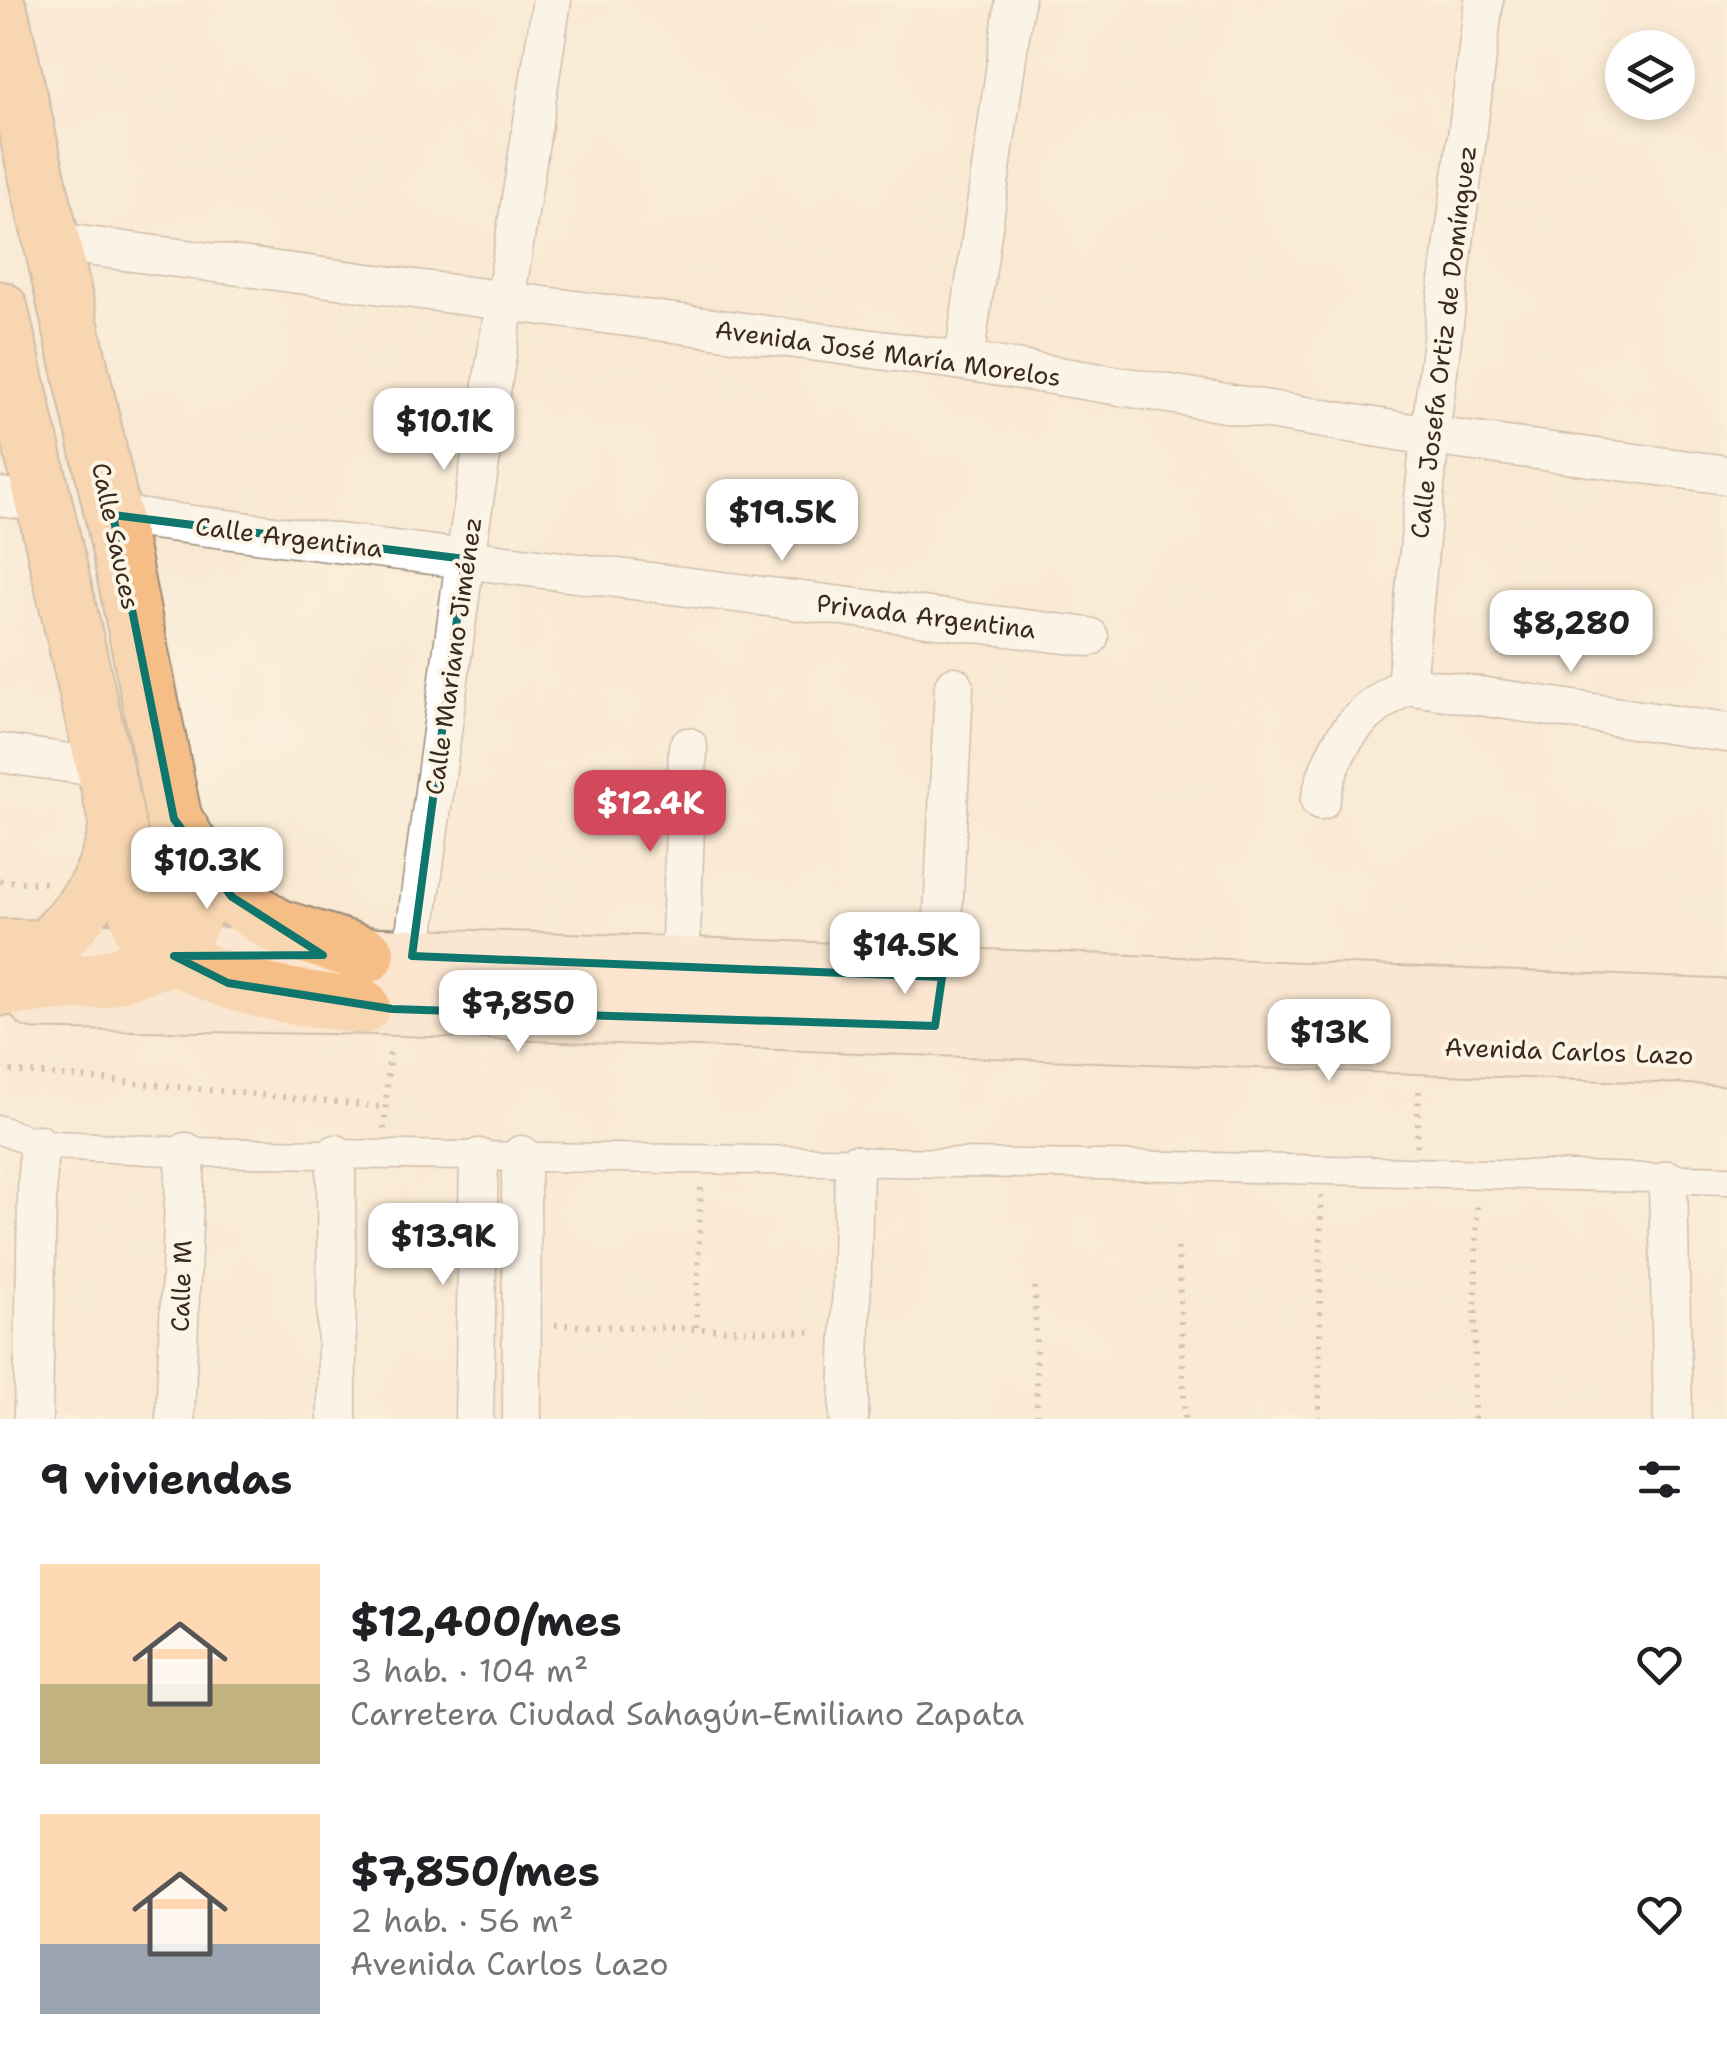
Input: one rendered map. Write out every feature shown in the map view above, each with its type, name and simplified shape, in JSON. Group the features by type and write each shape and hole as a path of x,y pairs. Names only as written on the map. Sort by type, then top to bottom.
{"main road":[{"name":"Calle Sauces","path":"0,12 48,241 113,515 174,818 201,863 232,898 307,940 385,993"},
{"path":"0,309 22,500 102,768 142,928 174,956"},
{"path":"0,988 97,980 174,956 193,917 174,818"},
{"path":"23,947 78,918 99,886 117,829"},
{"path":"23,947 174,956 385,993"},
{"path":"0,1000 140,1006 385,993 680,965 938,1002 1727,1008"},
{"name":"Avenida Carlos Lazo","path":"385,993 938,1002 1727,1057"}],"street":[{"name":"Calle Mariano Jiménez","path":"385,993 465,560 552,0"},
{"path":"964,361 1015,0"},
{"name":"Calle Josefa Ortiz de Domínguez","path":"1406,685 1430,436 1484,0"},
{"name":"Avenida José María Morelos","path":"48,241 964,361 1430,436 1727,475"},
{"name":"Calle Argentina","path":"113,515 465,560"},
{"name":"Privada Argentina","path":"465,560 1090,637"},
{"path":"1320,801 1337,744 1376,702 1406,685 1727,733"},
{"path":"938,1002 954,686"},
{"path":"680,965 688,747"},
{"path":"0,753 102,768"},
{"path":"0,1130 38,1144 186,1152 1727,1180"},
{"path":"33,1419 38,1144"},
{"name":"Calle M","path":"175,1419 186,1152"},
{"path":"336,1154 337,1419"},
{"path":"521,1156 518,1325 522,1419"},
{"path":"474,1419 479,1158"},
{"path":"849,1419 854,1164"},
{"path":"1668,1180 1674,1419"}],"path":[{"path":"385,993 386,1096"},
{"path":"0,1070 385,1107"},
{"path":"1418,1104 1418,1132"},
{"path":"696,1326 702,1160"},
{"path":"1319,1419 1321,1170"},
{"path":"1474,1419 1478,1174"},
{"path":"1178,1248 1185,1419"},
{"path":"1035,1287 1036,1419"},
{"path":"518,1325 696,1326 851,1334"}],"highlighted area":[{"path":"113,515 465,559 412,956 942,977 935,1026 392,1009 228,983 174,956 323,955 232,897 174,819"}]}
